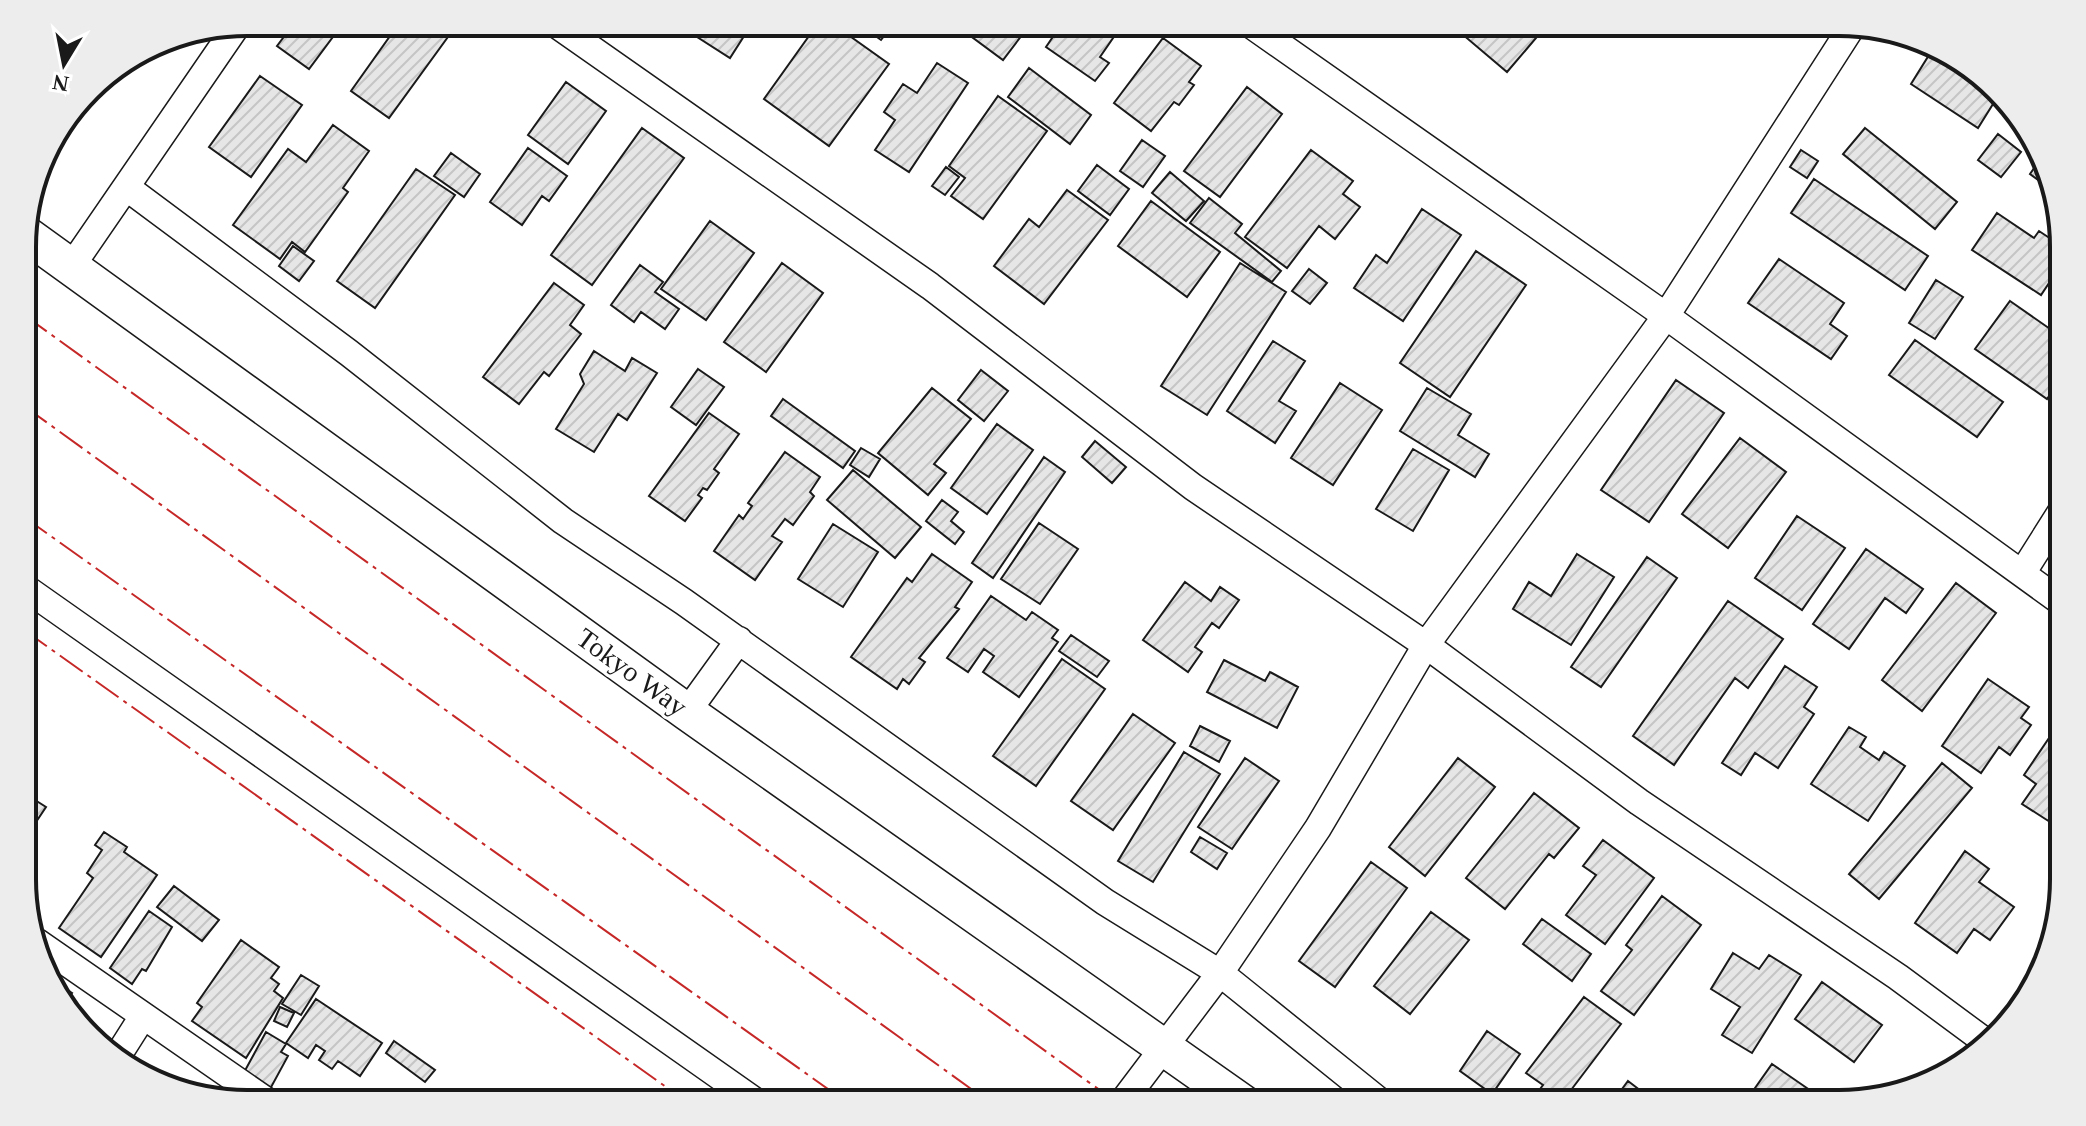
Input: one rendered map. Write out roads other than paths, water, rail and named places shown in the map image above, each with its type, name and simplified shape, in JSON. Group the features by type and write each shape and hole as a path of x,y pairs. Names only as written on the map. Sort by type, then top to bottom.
{"main road":[{"name":"Tokyo Way","path":"36,242 687,712 1225,1090"}],"street":[{"path":"573,36 930,286 1193,487 1426,645 1639,802 1898,977 1979,1037"},
{"path":"1267,36 1666,316 2050,593"},
{"path":"1132,1090 1220,973 1318,828 1426,645 1666,316 1846,36"},
{"path":"71,267 229,37"},
{"path":"126,187 349,353 515,485 739,640 1105,902 1220,973 1366,1090"},
{"path":"2023,572 2050,529"},
{"path":"36,595 739,1090"},
{"path":"687,712 739,640"},
{"path":"49,950 251,1090"},
{"path":"122,1048 143,1016"}]}
